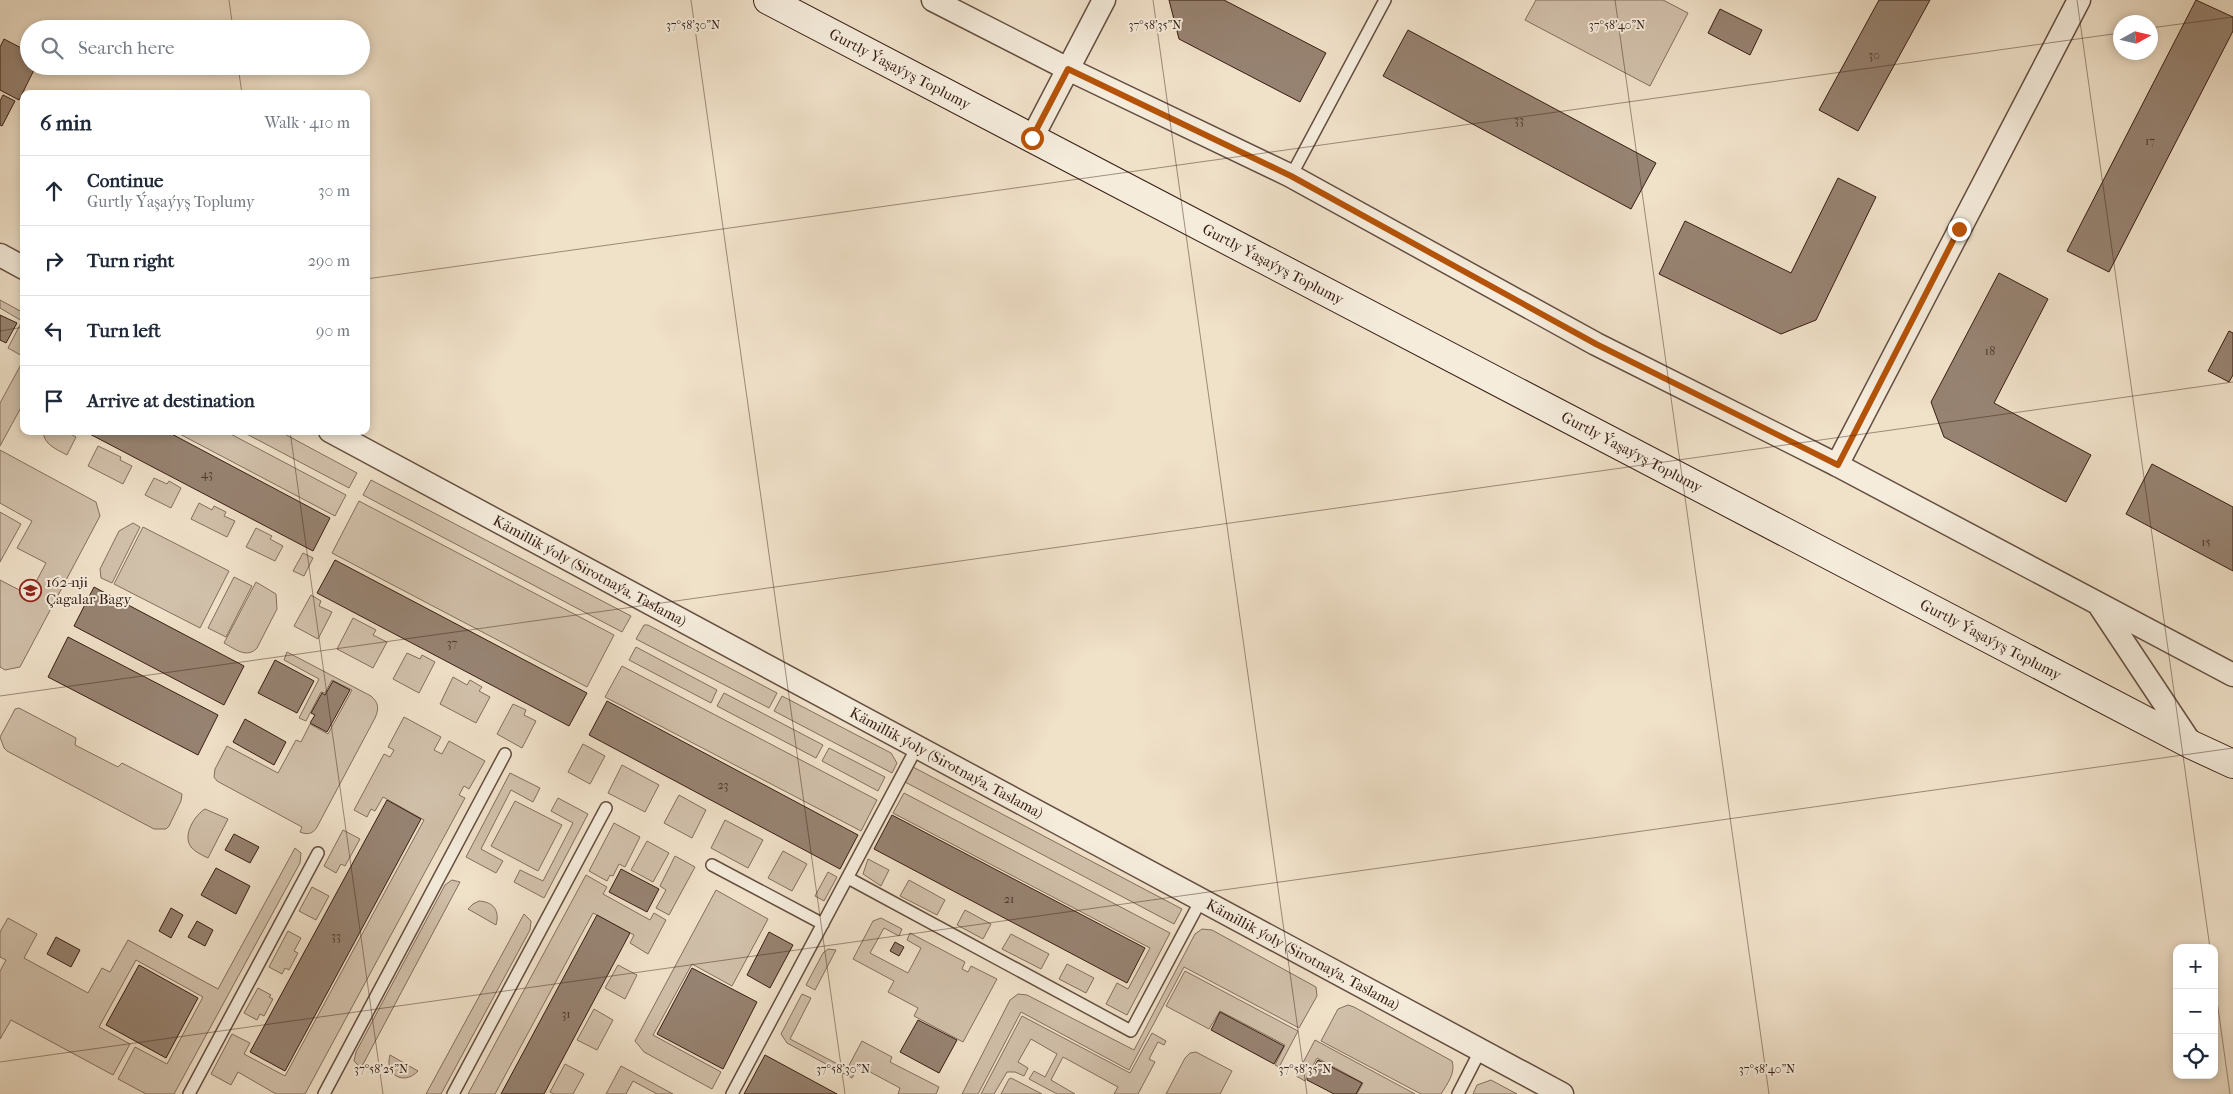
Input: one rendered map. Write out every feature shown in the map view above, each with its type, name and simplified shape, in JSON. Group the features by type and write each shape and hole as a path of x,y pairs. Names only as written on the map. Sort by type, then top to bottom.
{"street":[{"name":"Gurtly Ýaşaýyş Toplumy","path":"768,0 2233,764"},
{"path":"933,0 1068,69 1291,176 1596,344 1838,465 2233,675"},
{"path":"1032,138 1104,0"},
{"path":"1838,465 2079,0"},
{"path":"0,255 20,266"},
{"name":"Kämillik ýoly (Sirotnaýa, Taslama)","path":"337,435 1562,1094"},
{"path":"2099,605 2192,744"}],"lane":[{"path":"1291,176 1385,0"},
{"path":"732,1094 917,747"},
{"path":"324,1094 505,754"},
{"path":"453,1094 606,808"},
{"path":"189,1094 318,853"},
{"path":"712,865 823,924"},
{"path":"848,878 1131,1031 1201,900"},
{"path":"1458,1094 1480,1051"}],"shaded area":[{"path":"1536,0 1663,0 1688,13 1650,86 1525,20"},
{"path":"0,300 20,311 20,320 0,308"},
{"path":"20,325 20,355 8,348"},
{"path":"20,366 20,409 0,446 0,403"},
{"path":"72,435 76,437 67,455 48,443 44,436"},
{"path":"182,435 233,435 346,495 335,516"},
{"path":"249,435 286,435 357,473 349,488"},
{"path":"98,446 121,457 120,460 132,466 123,484 88,466"},
{"name":"162-nji Çagalar Bagy","path":"0,450 96,502 100,516 20,667 5,670 0,667 0,580 29,595 46,563 17,548 32,521 0,503"},
{"path":"154,478 167,484 169,481 181,488 171,508 145,495"},
{"path":"371,480 631,616 622,632 363,495"},
{"path":"359,501 614,635 587,687 332,553"},
{"path":"199,503 212,510 214,506 226,512 224,516 235,521 227,537 191,519"},
{"path":"0,512 21,524 0,562"},
{"path":"133,523 140,527 112,583 101,578 100,569 119,531"},
{"path":"143,527 229,571 200,628 114,584"},
{"path":"256,528 272,536 270,539 283,546 275,561 246,547"},
{"path":"303,553 313,558 304,576 293,571"},
{"path":"234,577 252,586 226,637 208,628"},
{"path":"256,582 276,594 277,609 257,648 249,653 245,653 224,643"},
{"path":"311,595 321,601 319,606 332,612 318,639 294,626"},
{"path":"353,618 376,630 373,635 387,642 373,668 337,649"},
{"path":"644,625 648,625 777,693 769,708 636,639"},
{"path":"636,647 717,690 711,703 629,660"},
{"path":"287,652 371,696 378,706 375,718 317,827 314,831 307,834 300,832 302,827 217,781 214,777 215,769 227,746 278,773 296,740 301,742 310,724 328,734 352,690 332,680 325,693 321,692 306,721 299,718 319,679 284,660"},
{"path":"407,653 420,659 422,655 435,662 419,693 393,679"},
{"path":"622,666 877,800 861,831 605,697"},
{"path":"453,677 467,685 470,680 482,687 479,691 490,697 476,723 440,704"},
{"path":"724,693 823,745 816,758 717,706"},
{"path":"782,696 891,753 897,763 892,773 774,711"},
{"path":"513,704 526,710 524,715 536,721 522,748 497,734"},
{"path":"19,708 76,738 75,745 118,767 122,763 182,794 181,801 169,826 166,829 154,829 7,751 0,737 15,709"},
{"path":"404,717 441,737 434,750 442,754 449,741 485,761 469,789 464,786 459,795 465,798 305,1094 276,1094 238,1072 231,1085 211,1074 232,1034 250,1043 244,1054 285,1076 424,820 383,797 375,811 371,809 367,817 354,810 384,754 390,757 394,750 388,747"},
{"path":"583,744 605,756 590,784 568,772"},
{"path":"829,748 885,777 878,791 822,761"},
{"path":"622,765 659,785 645,812 608,793"},
{"path":"913,767 1182,909 1174,924 905,782"},
{"path":"510,773 540,788 533,802 511,790 481,849 503,861 496,873 466,857"},
{"path":"904,793 1170,933 1127,1015 1106,1004 1117,983 1128,989 1150,948 893,813"},
{"path":"679,795 706,810 692,838 664,823"},
{"path":"558,798 588,814 544,898 514,882 520,870 543,881 573,823 551,811"},
{"path":"515,801 562,825 538,871 491,846"},
{"path":"205,809 228,819 208,858 191,847 188,837 194,820"},
{"path":"725,820 763,840 748,868 711,848"},
{"path":"614,823 640,837 625,867 619,864 613,876 610,875 607,881 589,871"},
{"path":"343,830 360,839 345,866 341,864 336,873 324,866"},
{"path":"647,841 669,853 653,882 631,870"},
{"path":"295,848 301,853 300,863 174,1094 146,1094 118,1079 135,1047 167,1064 203,997 136,960 99,1027 130,1044 113,1075 11,1020 0,1039 0,971 6,960 0,957 0,932 8,918 37,934 24,958 88,993 102,968 110,972 128,940 218,989"},
{"path":"783,851 807,864 792,891 768,878"},
{"path":"675,856 695,867 669,915 656,908 666,890 660,886"},
{"path":"868,859 889,870 881,886 863,874"},
{"path":"828,872 837,877 824,901 815,896"},
{"path":"586,875 607,887 603,894 650,920 654,913 666,920 648,954 630,943 634,935 593,913 495,1094 468,1094"},
{"path":"452,880 460,882 361,1068 354,1061 356,1052 445,885"},
{"path":"909,880 945,900 937,915 900,896"},
{"path":"312,887 329,896 316,920 299,911"},
{"path":"716,890 768,919 732,986 692,964 653,1035 721,1072 712,1089 644,1052 635,1041"},
{"path":"479,901 489,903 495,908 497,915 496,925 468,909"},
{"path":"965,910 991,924 983,939 957,925"},
{"path":"524,914 531,921 530,930 441,1094 426,1094"},
{"path":"881,918 902,929 899,936 884,928 870,953 908,973 921,948 907,940 910,933 965,962 962,969 968,972 971,966 997,979 963,1042 914,1016 918,1008 888,992 894,981 853,959 873,921"},
{"path":"1202,929 1212,930 1316,987 1317,996 1299,1028 1184,967 1129,1070 1021,1012 978,1094 962,1094 1010,1000 1018,994 1027,995 1134,1050 1195,934"},
{"path":"288,931 301,938 294,951 298,953 289,970 285,968 282,974 269,967"},
{"path":"1011,934 1049,954 1041,969 1002,949"},
{"path":"828,949 836,950 815,990 806,985 823,953"},
{"path":"1067,964 1094,978 1086,993 1059,979"},
{"path":"618,965 637,975 625,999 605,988"},
{"path":"1185,971 1298,1031 1279,1067 1275,1065 1285,1045 1220,1011 1209,1029 1166,1006"},
{"path":"258,988 271,995 269,997 273,999 264,1016 260,1014 257,1020 244,1013"},
{"path":"802,994 811,998 790,1039 847,1069 862,1041 892,1057 890,1062 939,1087 936,1094 898,1094 900,1088 859,1066 852,1078 787,1043 781,1034"},
{"path":"1348,1005 1452,1061 1452,1074 1441,1094 1421,1094 1321,1041 1338,1009"},
{"path":"594,1009 613,1020 597,1050 577,1040"},
{"path":"1022,1016 1130,1073 1152,1033 1166,1041 1164,1045 1158,1042 1149,1059 1155,1062 1138,1094 1114,1094 1118,1087 1063,1057 1051,1080 1075,1094 1057,1094 1029,1079 1034,1071 1045,1077 1057,1054 1031,1039 1018,1062 1028,1068 1024,1076 1015,1072 1007,1072 994,1094 981,1094"},
{"path":"1315,1040 1415,1094 1357,1094 1363,1083 1317,1058 1305,1081 1296,1076"},
{"path":"1196,1052 1232,1071 1220,1094 1166,1094 1185,1058 1190,1053"},
{"path":"390,1055 418,1071 407,1078 396,1076 390,1068"},
{"path":"565,1064 584,1074 573,1094 554,1094 550,1092"},
{"path":"621,1066 673,1094 657,1094 633,1081 626,1094 606,1094"},
{"path":"1011,1078 1042,1094 1001,1094"},
{"path":"1491,1080 1517,1094 1473,1094 1477,1085"}],"building":[{"path":"1169,0 1224,0 1326,53 1300,102 1179,39"},
{"path":"1879,0 1930,0 1858,131 1819,110"},
{"path":"2196,0 2233,17 2233,31 2109,272 2067,251"},
{"path":"1720,9 1762,30 1750,55 1708,33"},
{"path":"1408,30 1656,163 1631,209 1383,76"},
{"path":"4,39 20,47 20,75 32,75 24,90 20,90 19,100 0,90 0,47"},
{"path":"3,95 15,101 2,126 0,125 0,101"},
{"path":"1838,178 1876,197 1816,320 1781,334 1659,274 1685,221 1791,273"},
{"path":"1999,273 2048,299 1994,403 2091,455 2066,502 1944,437 1931,402"},
{"path":"0,315 17,323 6,343 0,340"},
{"path":"2229,331 2233,333 2233,375 2229,382 2208,371"},
{"path":"92,435 174,435 330,518 313,551"},
{"path":"2152,464 2233,507 2233,571 2126,514"},
{"path":"335,560 587,693 569,726 317,593"},
{"path":"94,587 244,666 224,705 74,626"},
{"path":"68,637 218,715 198,755 48,677"},
{"path":"275,660 314,681 297,713 258,693"},
{"path":"333,681 350,690 327,732 310,723 315,715 311,713 322,693 325,695"},
{"path":"607,701 858,835 840,869 589,735"},
{"path":"245,719 286,742 274,765 233,742"},
{"path":"387,800 421,819 285,1071 250,1052"},
{"path":"892,815 1145,948 1127,983 874,849"},
{"path":"234,834 259,847 250,863 225,850"},
{"path":"216,868 250,886 236,914 201,895"},
{"path":"621,869 659,889 647,912 609,892"},
{"path":"171,908 183,915 171,938 159,931"},
{"path":"597,915 630,933 544,1094 501,1094"},
{"path":"197,921 213,930 205,946 188,937"},
{"path":"769,932 793,945 770,988 747,975"},
{"path":"56,937 80,950 71,967 47,954"},
{"path":"895,942 904,947 899,956 890,951"},
{"path":"139,965 198,998 166,1058 106,1025"},
{"path":"692,968 757,1002 723,1069 657,1034"},
{"path":"1220,1012 1284,1046 1274,1064 1211,1030"},
{"path":"918,1020 957,1040 939,1073 900,1052"},
{"path":"765,1055 837,1094 744,1094"},
{"path":"1318,1060 1362,1083 1356,1094 1334,1094 1307,1080"}],"place":[{"name":"162-nji Çagalar Bagy","path":"30,591"}],"route":[{"path":"1032,138 1068,69 1291,176 1596,344 1838,465 1959,229"}]}
